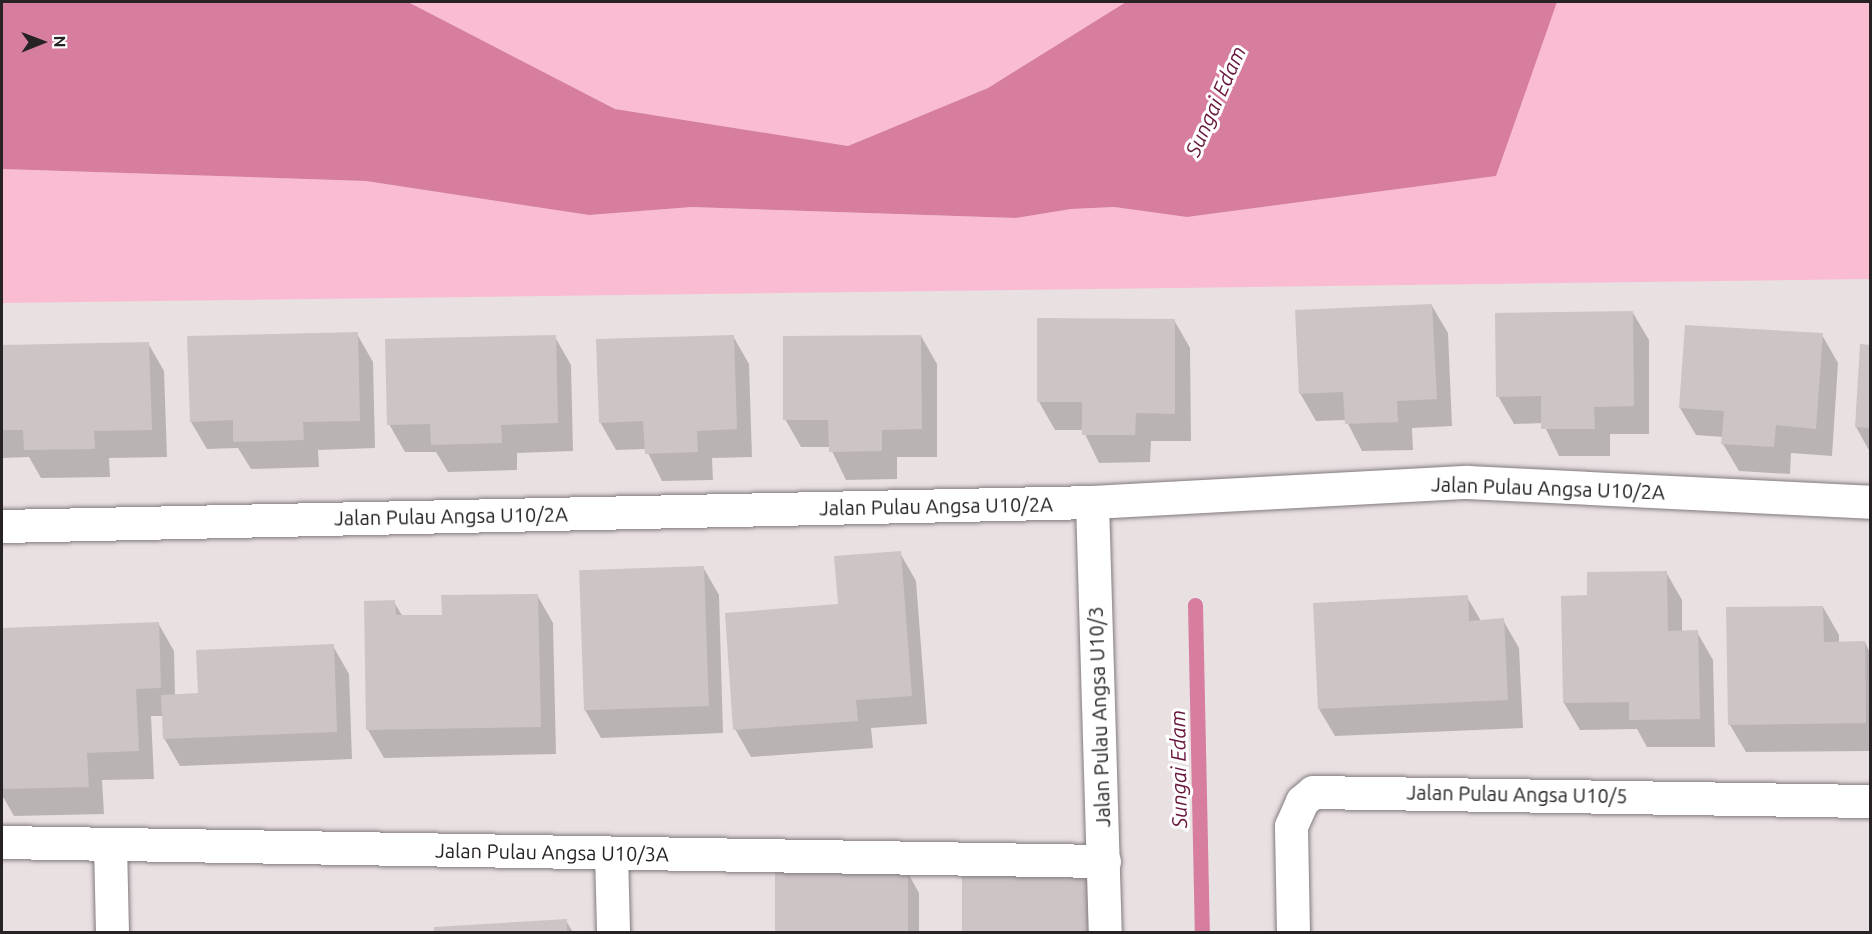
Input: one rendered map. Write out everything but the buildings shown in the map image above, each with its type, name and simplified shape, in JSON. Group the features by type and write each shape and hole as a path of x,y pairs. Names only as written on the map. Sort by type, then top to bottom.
{"street":[{"name":"Jalan Pulau Angsa U10/2A","path":"2,526 1092,502 1467,482 1870,502"},
{"name":"Jalan Pulau Angsa U10/3","path":"1092,502 1105,933"},
{"name":"Jalan Pulau Angsa U10/5","path":"1293,933 1291,826 1302,801 1314,792 1870,801"},
{"name":"Jalan Pulau Angsa U10/3A","path":"2,842 1104,861"},
{"path":"110,844 112,933"},
{"path":"611,853 613,933"}],"shaded area":[{"path":"408,2 1126,2 988,88 848,146 615,109"},
{"path":"1557,2 1870,2 1870,279 2,303 2,169 366,181 589,215 692,207 1016,218 1071,209 1114,207 1187,217 1495,176"}],"water":[{"path":"2,2 408,2 615,109 848,146 988,88 1126,2 1557,2 1496,176 1187,217 1114,207 1071,209 1016,218 692,207 589,215 366,181 2,169"}],"waterway":[{"name":"Sungai Edam","path":"1195,605 1202,932"}]}
